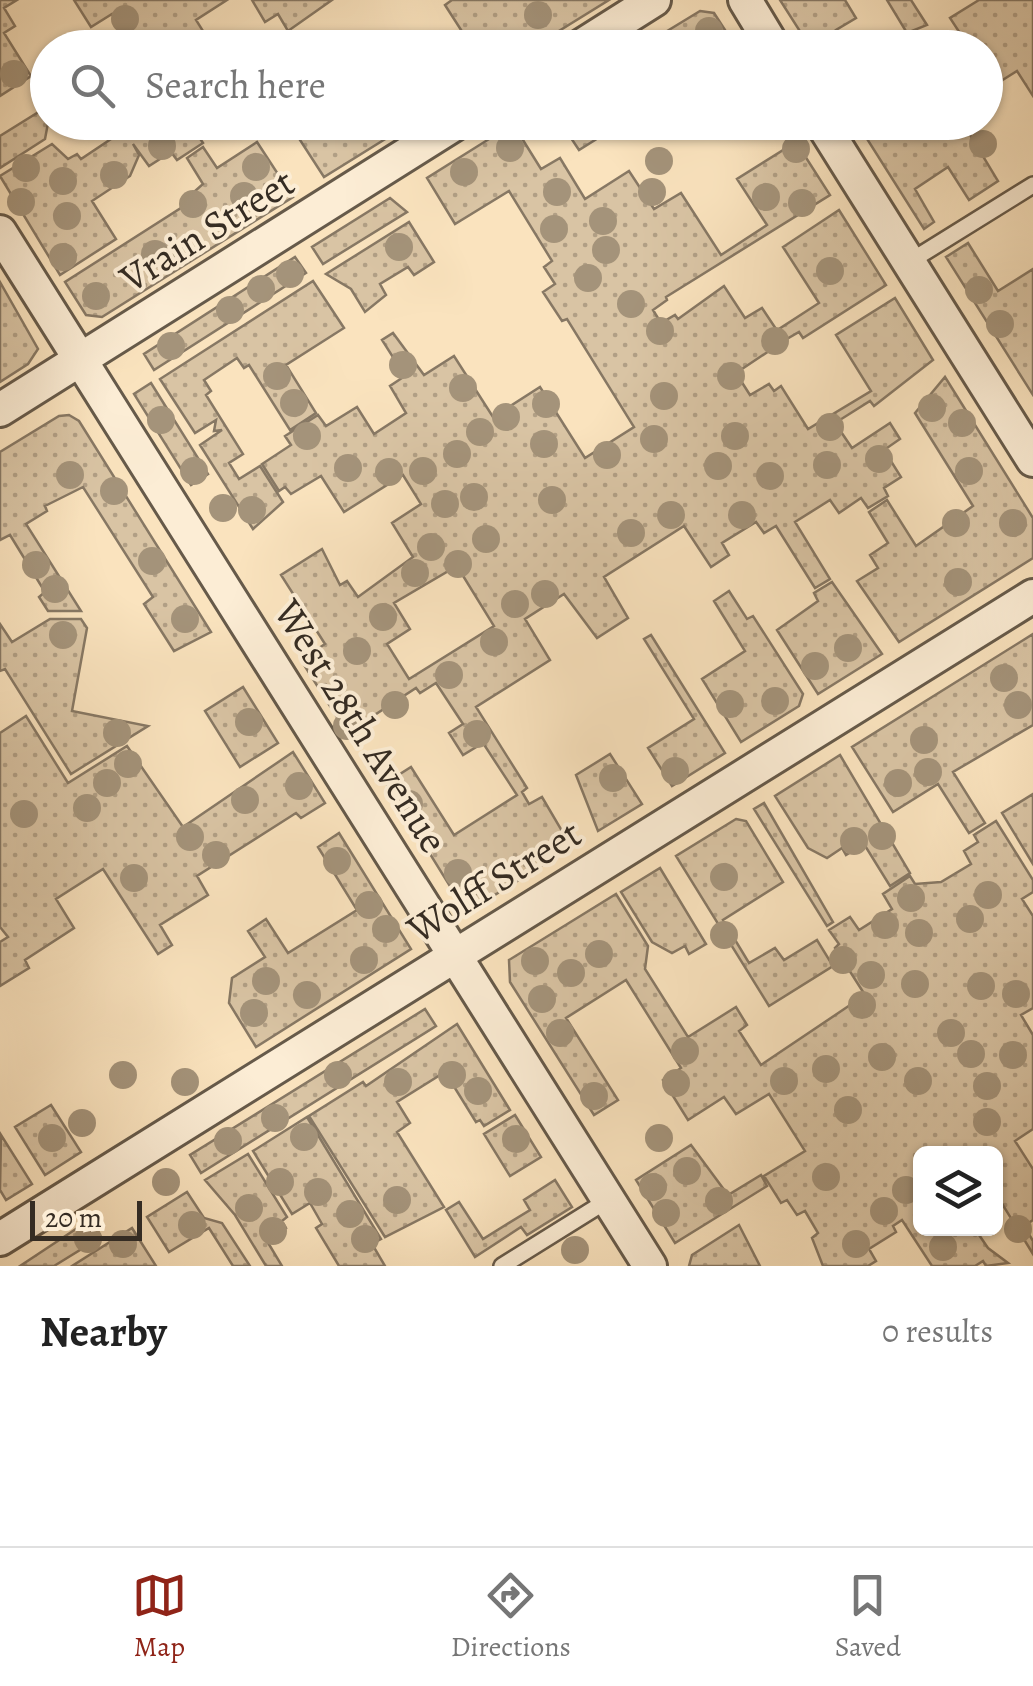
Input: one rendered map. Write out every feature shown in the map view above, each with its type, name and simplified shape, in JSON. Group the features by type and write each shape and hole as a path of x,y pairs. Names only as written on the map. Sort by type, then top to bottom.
{"street":[{"path":"606,30 654,0"},
{"path":"744,0 763,30"},
{"name":"Vrain Street","path":"0,410 429,140"},
{"path":"833,140 1033,460"},
{"name":"West 28th Avenue","path":"0,232 650,1266"},
{"name":"Wolff Street","path":"0,1238 1033,596"}],"lane":[{"path":"909,262 1033,185"},
{"path":"502,1266 608,1200"}],"shaded area":[{"path":"0,0 17,0 4,8 15,26 4,33 30,77 0,96"},
{"path":"74,0 227,0 196,20 202,30 122,30 112,14 91,27"},
{"path":"252,0 332,0 289,30 278,14 265,22"},
{"path":"452,0 609,0 560,30 461,30 445,5"},
{"path":"780,0 845,0 856,18 836,30 799,30"},
{"path":"887,0 911,0 927,25 905,30"},
{"path":"979,0 1033,0 1033,96 1017,71 1003,80 1003,30 958,30 950,18"},
{"path":"700,11 714,13 725,30 669,30"},
{"path":"30,117 30,140 43,140 0,168 0,136"},
{"path":"110,140 203,143 177,160 171,152 149,166 133,144 139,155 130,176 92,201 116,239 60,275 0,176 52,144 68,159 77,154 81,159"},
{"path":"300,140 384,140 324,177"},
{"path":"488,140 523,140 541,169 560,158 585,199 629,171 654,209 681,193 721,255 767,225 737,179 796,142 830,195 666,297 653,310 661,323 675,315 678,319 724,286 745,318 762,308 784,341 736,373 750,395 769,384 774,391 781,386 808,429 871,391 836,335 895,298 933,360 874,406 870,401 835,423 852,448 890,423 900,439 884,450 901,477 884,488 888,496 868,508 861,498 839,513 830,500 795,522 830,579 815,588 776,526 764,533 756,522 722,543 729,555 711,567 684,526 604,577 628,618 597,638 564,594 525,619 550,660 476,707 527,788 522,792 529,804 542,797 565,836 565,851 474,908 461,904 386,783 411,767 454,835 517,795 483,743 463,755 449,733 463,724 436,683 420,693 416,688 347,733 301,660 325,644 281,575 322,549 340,585 347,581 358,597 413,557 392,523 421,504 403,475 344,512 321,476 291,494 285,487 279,491 262,464 291,445 285,436 318,415 326,426 357,407 374,434 406,413 390,386 405,376 382,340 393,333 424,375 454,356 493,417 540,387 585,458 634,427 567,319 562,321 543,292 555,284 544,267 552,261 509,191 455,224 427,178","holes":["457,566 494,626 409,679 387,644 410,629 394,603"]},
{"path":"572,140 595,140 579,150"},
{"path":"868,140 973,140 998,181 969,200 948,167 915,189 934,222 924,229"},
{"path":"257,142 293,197 102,317 86,315 65,282 198,197 195,191 203,184 187,158 203,147 217,168"},
{"path":"390,198 407,212 323,264 312,247"},
{"path":"839,210 886,285 803,338 799,332 785,340 779,329 819,303 783,247"},
{"path":"409,222 434,262 414,275 408,267 380,284 386,295 365,312 351,289 326,274"},
{"path":"968,243 998,291 1033,269 1033,395 946,257"},
{"path":"295,257 306,273 154,370 144,354"},
{"path":"313,281 344,328 286,365 316,413 290,430 249,365 244,368 237,358 204,380 211,391 206,395 243,454 229,463 239,479 260,466 283,502 253,529 200,445 222,430 214,431 216,420 195,433 160,379"},
{"path":"0,282 38,349 28,364 0,382"},
{"path":"945,377 1033,518 1033,558 899,642 857,581 878,568 870,555 888,543 869,512 887,500 916,546 973,506 915,413"},
{"path":"151,383 208,474 191,485 134,394"},
{"path":"69,415 79,421 211,632 174,651 144,604 153,597 83,487 45,506 47,511 26,524 81,611 48,611 39,597 45,592 10,535 0,540 0,452 59,416"},
{"path":"832,582 882,654 818,694 777,630 818,601 814,593"},
{"path":"729,591 747,619 753,616 803,694 799,706 741,742 702,679 745,651 714,601"},
{"path":"50,619 81,619 87,628 72,711 148,726 71,774 5,669 0,671 0,624 12,642"},
{"path":"1033,634 1033,725 953,772 985,823 969,833 938,784 893,812 852,747"},
{"path":"651,635 725,753 672,786 648,748 694,719 644,639"},
{"path":"243,687 278,743 240,767 205,711"},
{"path":"26,716 68,783 127,746 183,827 293,752 325,803 301,818 296,813 197,876 208,895 160,925 172,945 158,954 103,869 56,899 74,928 25,960 29,968 0,986 0,942 8,937 0,927 0,733"},
{"path":"610,754 642,804 598,831 576,775"},
{"path":"840,755 910,873 890,886 864,844 846,855 842,848 827,858 808,848 775,796"},
{"path":"1033,794 1033,864 1002,813"},
{"path":"764,803 833,922 827,926 754,809"},
{"path":"736,819 746,821 783,882 723,920 749,963 775,948 784,960 817,940 833,966 769,1006 676,856"},
{"path":"996,821 1033,880 1033,892 1022,899 1033,916 1033,1008 1021,1015 1033,1035 1033,1129 1015,1141 1033,1169 1033,1220 1024,1226 1033,1241 1033,1254 1003,1205 1003,1146 913,1146 913,1236 980,1236 1008,1263 932,1266 902,1220 893,1226 896,1232 869,1249 876,1261 868,1266 823,1266 812,1238 818,1233 805,1211 797,1215 787,1200 781,1203 764,1176 805,1151 769,1094 736,1114 724,1097 688,1120 663,1080 681,1068 626,980 566,1018 618,1100 594,1115 510,982 509,960 616,894 648,946 645,969 688,1037 736,1007 747,1025 739,1031 761,1065 865,995 835,948 839,944 829,930 850,917 859,930 892,909 883,894 910,876 915,884 941,882 971,864 964,851 978,842 974,835"},
{"path":"339,833 411,949 256,1047 229,1003 232,978 265,957 248,931 266,919 288,953 357,910 318,847"},
{"path":"660,868 706,944 689,954 685,946 672,953 652,942 621,892"},
{"path":"425,1009 436,1026 201,1173 190,1155"},
{"path":"457,1024 510,1110 484,1126 480,1120 476,1122 445,1072 397,1102 410,1123 397,1132 444,1207 385,1237 309,1116 363,1082 366,1086"},
{"path":"51,1105 81,1152 45,1175 15,1127"},
{"path":"515,1115 541,1157 510,1176 484,1134"},
{"path":"307,1117 381,1239 372,1244 385,1266 339,1266 316,1228 322,1224 310,1203 292,1214 253,1151"},
{"path":"1,1135 32,1184 6,1200 0,1190"},
{"path":"691,1145 728,1195 761,1175 767,1186 675,1243 636,1180"},
{"path":"248,1154 287,1217 282,1221 286,1228 267,1241 282,1266 266,1266 235,1215 205,1180"},
{"path":"555,1180 572,1207 527,1235 521,1227 475,1257 446,1210 459,1202 483,1239 530,1210 524,1200"},
{"path":"187,1192 204,1218 222,1223 250,1266 233,1266 209,1228 169,1252 147,1217"},
{"path":"91,1219 101,1237 54,1266 20,1266"},
{"path":"739,1225 760,1266 689,1266 692,1255"},
{"path":"132,1228 156,1266 72,1266"}]}
